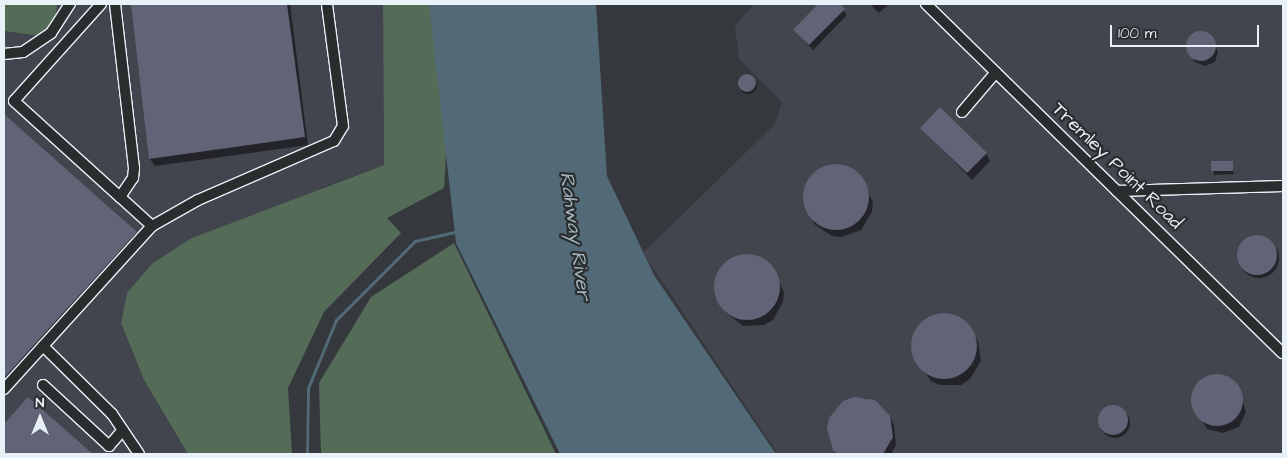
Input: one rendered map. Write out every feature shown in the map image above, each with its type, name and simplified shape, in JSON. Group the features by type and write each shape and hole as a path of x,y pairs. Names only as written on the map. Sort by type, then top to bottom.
{"street":[{"path":"4,54 23,52 51,33 70,4"},
{"path":"100,4 14,101 152,226"},
{"path":"115,4 134,168 133,178 120,197"},
{"path":"4,388 152,226 198,200 334,141 343,126 327,4"},
{"name":"Tremley Point Road","path":"926,4 1283,353"},
{"path":"962,112 996,72"},
{"path":"1118,191 1283,186"},
{"path":"43,346 112,414 139,454"},
{"path":"43,385 109,446 123,430"}],"shaded area":[{"path":"57,4 383,4 384,165 323,187 127,293 121,323 144,380 188,454 4,454 4,31 53,38"},
{"path":"754,4 1283,4 1283,454 778,454 643,253 775,124 782,102 739,59 735,26"}],"green space":[{"path":"4,4 57,4 54,38 4,31"},
{"path":"383,4 444,4 448,123 444,188 387,218 401,233 324,312 288,388 292,454 188,454 144,380 121,323 127,293 153,263 192,238 384,165"},
{"path":"454,243 556,454 321,454 319,383 371,297"}],"water":[{"name":"Rahway River","path":"429,4 596,4 607,176 654,275 776,454 560,454 456,243"}],"building":[{"path":"131,4 287,4 305,137 149,159"},
{"path":"818,4 840,4 845,9 809,45 793,30"},
{"path":"1201,31 1207,32 1215,40 1215,52 1207,60 1201,61 1195,60 1187,52 1186,46 1187,40 1195,32"},
{"path":"743,74 751,74 756,79 754,90 743,92 738,87 738,79"},
{"path":"940,107 987,153 967,173 920,128"},
{"path":"4,114 137,232 4,378"},
{"path":"1211,161 1233,161 1233,171 1211,171"},
{"path":"836,164 849,166 864,179 867,184 869,197 867,210 854,225 849,228 836,230 823,228 808,215 805,210 803,197 805,184 818,169 823,166"},
{"path":"1257,235 1271,241 1277,255 1271,269 1257,275 1243,269 1237,255 1243,241"},
{"path":"747,254 760,256 775,269 778,274 780,287 778,300 765,315 760,318 747,320 734,318 719,305 716,300 714,287 716,274 729,259 734,256"},
{"path":"944,313 957,315 972,328 975,333 977,346 975,359 962,374 957,377 944,379 931,377 916,364 913,359 911,346 913,333 926,318 931,315"},
{"path":"1217,374 1227,376 1235,382 1241,390 1243,400 1241,410 1235,418 1227,424 1217,426 1207,424 1199,418 1193,410 1191,400 1193,390 1199,382 1207,376"},
{"path":"28,397 93,454 4,454 4,424"},
{"path":"854,397 875,400 890,416 893,437 883,454 838,454 833,450 827,429 829,418 843,401"},
{"path":"1113,405 1119,406 1127,414 1127,426 1119,434 1113,435 1107,434 1099,426 1098,420 1099,414 1107,406"}],"waterway":[{"path":"307,454 308,388 336,320 415,241 459,231"}]}
